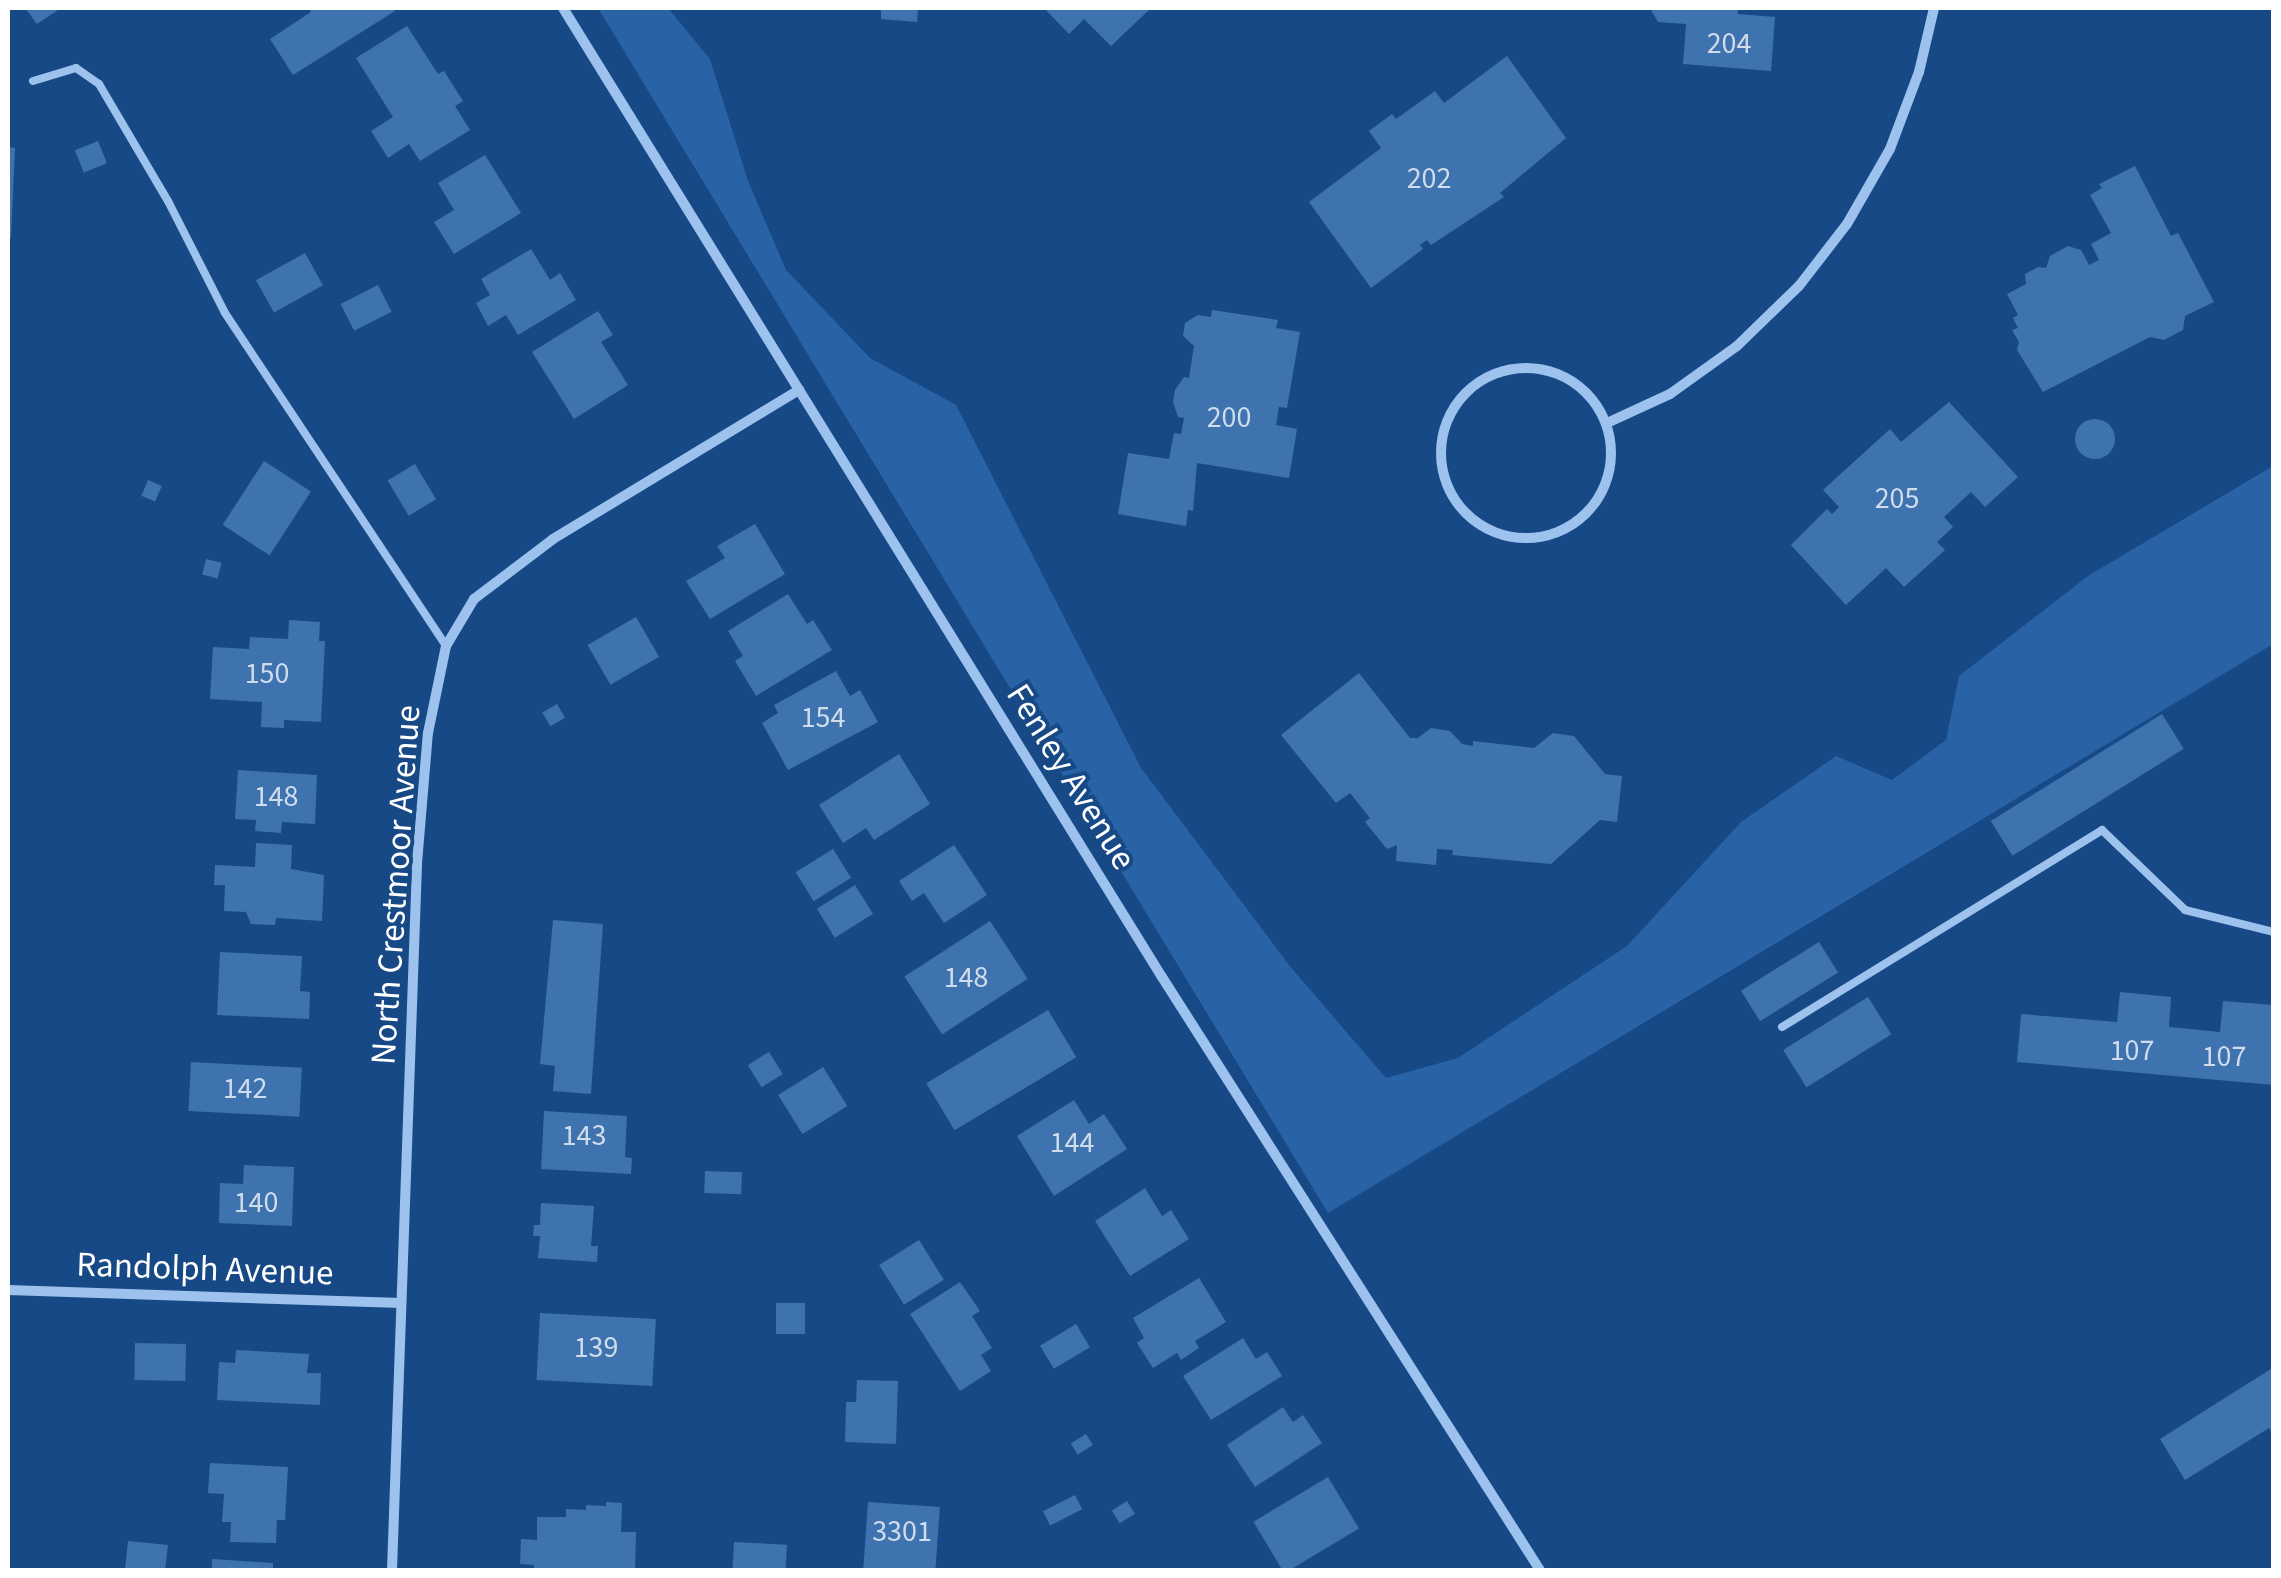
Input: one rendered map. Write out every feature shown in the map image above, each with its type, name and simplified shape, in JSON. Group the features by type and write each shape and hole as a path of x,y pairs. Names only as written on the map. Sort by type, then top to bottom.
{"street":[{"name":"Fenley Avenue","path":"563,8 1162,977 1540,1570"},
{"path":"1607,423 1670,394 1697,375 1737,346 1799,286 1847,224 1890,149 1919,72 1934,8"},
{"path":"1529,368 1562,375 1589,394 1607,423 1612,456 1605,489 1585,516 1556,534 1524,539 1491,532 1463,512 1446,484 1440,450 1448,418 1468,391 1496,373 1529,368"},
{"name":"North Crestmoor Avenue","path":"392,1570 417,862 428,734 446,646 474,599 553,539 799,390"},
{"name":"Randolph Avenue","path":"8,1290 401,1303"}],"lane":[{"path":"33,82 76,68 99,84 169,204 225,312 446,646"},
{"path":"1782,1027 2102,830 2186,910 2274,932"}],"shaded area":[{"path":"598,8 668,8 710,59 748,181 786,270 870,358 956,405 1141,768 1289,965 1386,1078 1458,1058 1627,946 1741,822 1836,756 1892,780 1946,740 1959,676 2088,576 2273,466 2273,644 1328,1213"}],"building":[{"path":"25,8 61,8 37,24"},
{"path":"308,8 395,11 293,75 270,39 311,12"},
{"path":"881,8 918,8 917,22 881,19"},
{"path":"1044,8 1151,8 1111,46 1084,19 1069,34"},
{"path":"1650,8 1738,8 1738,14 1775,17 1771,71 1683,64 1686,24 1658,22"},
{"path":"407,26 438,74 444,71 463,101 455,106 470,130 420,161 409,144 388,158 371,131 393,117 356,58"},
{"path":"1507,56 1566,138 1500,193 1504,197 1431,245 1427,240 1420,245 1423,249 1371,288 1309,202 1381,148 1369,131 1392,114 1396,119 1435,91 1444,103"},
{"path":"98,141 107,163 84,173 75,150"},
{"path":"8,147 15,148 11,238 8,237"},
{"path":"485,155 521,213 454,254 434,222 454,210 438,183"},
{"path":"2135,166 2171,236 2178,233 2214,302 2185,316 2183,330 2164,340 2150,337 2043,392 2017,350 2019,342 2012,330 2018,328 2013,318 2018,315 2007,294 2026,284 2025,274 2038,267 2046,268 2050,256 2068,246 2081,250 2089,265 2099,260 2091,244 2111,233 2090,195 2102,188 2099,184"},
{"path":"531,249 550,280 560,273 576,300 518,335 506,315 488,326 476,303 490,295 481,279"},
{"path":"305,253 323,285 274,313 256,280"},
{"path":"378,285 392,312 354,331 341,304"},
{"path":"1212,310 1278,320 1276,328 1300,332 1287,408 1279,407 1276,425 1297,429 1289,478 1197,463 1193,511 1188,510 1186,526 1118,514 1128,453 1169,459 1174,433 1181,434 1184,418 1178,417 1173,402 1175,390 1184,377 1189,378 1194,346 1183,336 1185,323 1198,315 1211,317"},
{"path":"598,311 613,335 601,342 628,385 574,419 532,352"},
{"path":"1949,402 2018,477 1985,507 1971,492 1944,517 1953,527 1937,542 1945,550 1904,587 1886,568 1846,605 1791,545 1827,509 1832,514 1839,507 1823,490 1890,429 1901,442"},
{"path":"2095,419 2109,425 2115,439 2109,453 2095,459 2081,453 2075,439 2081,425"},
{"path":"264,461 311,491 270,555 223,525"},
{"path":"415,464 436,499 409,516 388,480"},
{"path":"148,480 162,486 155,502 141,496"},
{"path":"755,524 785,574 710,619 686,581 725,558 717,546"},
{"path":"206,559 222,563 218,578 202,575"},
{"path":"788,594 807,624 813,620 832,650 756,696 735,661 743,656 728,631"},
{"path":"636,617 659,657 611,685 588,645"},
{"path":"289,620 320,622 319,641 325,641 321,722 284,720 284,728 261,727 262,702 210,699 213,647 249,649 250,637 288,639"},
{"path":"836,671 850,696 860,690 878,722 788,770 762,723 778,713 774,705"},
{"path":"1359,673 1410,738 1418,738 1431,728 1450,731 1462,744 1473,746 1473,741 1534,748 1553,733 1574,736 1605,774 1622,776 1617,822 1600,820 1551,864 1452,855 1453,850 1437,849 1436,865 1396,861 1397,845 1387,849 1365,822 1370,818 1350,793 1336,803 1281,735"},
{"path":"557,704 565,718 550,726 542,712"},
{"path":"2162,714 2184,749 2012,856 1991,821"},
{"path":"899,754 930,804 874,840 866,828 843,843 819,805"},
{"path":"238,770 317,775 315,824 282,822 281,833 255,831 256,820 235,819"},
{"path":"256,843 292,845 291,869 324,875 322,921 276,918 275,925 251,924 246,912 224,911 225,885 214,885 215,865 255,867"},
{"path":"954,845 987,895 944,923 924,893 912,901 899,881"},
{"path":"833,849 851,878 814,901 796,872"},
{"path":"855,885 873,914 835,938 817,909"},
{"path":"553,920 603,924 591,1094 553,1091 555,1066 540,1064"},
{"path":"990,921 1028,979 942,1034 904,977"},
{"path":"1819,942 1838,973 1760,1021 1741,991"},
{"path":"220,952 302,956 300,991 310,992 309,1019 217,1015"},
{"path":"2120,992 2171,997 2169,1027 2220,1032 2223,1001 2274,1005 2274,1085 2017,1062 2021,1014 2117,1022"},
{"path":"1868,997 1891,1034 1807,1087 1783,1050"},
{"path":"1048,1010 1076,1057 955,1130 926,1083"},
{"path":"769,1052 783,1074 762,1087 748,1065"},
{"path":"191,1062 302,1068 299,1117 188,1111"},
{"path":"823,1067 847,1106 802,1134 778,1095"},
{"path":"1074,1100 1089,1124 1104,1114 1127,1149 1054,1196 1017,1136"},
{"path":"544,1111 627,1116 625,1157 632,1158 631,1174 541,1169"},
{"path":"244,1165 294,1167 292,1226 219,1223 220,1183 243,1184"},
{"path":"705,1171 742,1172 741,1194 704,1193"},
{"path":"1145,1188 1162,1216 1171,1210 1189,1239 1130,1276 1095,1221"},
{"path":"541,1203 594,1206 591,1246 598,1246 597,1262 538,1258 540,1236 533,1236 534,1225 540,1225"},
{"path":"919,1240 944,1280 904,1305 879,1265"},
{"path":"1199,1278 1226,1322 1195,1341 1199,1348 1181,1360 1177,1353 1153,1368 1137,1343 1144,1338 1133,1318"},
{"path":"960,1282 980,1311 972,1316 992,1348 981,1355 991,1371 960,1391 910,1314"},
{"path":"776,1303 805,1303 805,1334 776,1334"},
{"path":"540,1313 656,1319 652,1386 536,1380"},
{"path":"1076,1324 1090,1347 1054,1369 1040,1346"},
{"path":"1243,1338 1256,1359 1267,1352 1282,1376 1211,1420 1183,1376"},
{"path":"135,1343 186,1344 185,1381 134,1380"},
{"path":"236,1350 309,1354 307,1373 321,1373 320,1405 217,1400 219,1362 235,1363"},
{"path":"2274,1367 2274,1436 2269,1428 2185,1480 2160,1439"},
{"path":"857,1380 898,1381 896,1444 845,1442 846,1402 856,1402"},
{"path":"1283,1407 1293,1422 1303,1415 1322,1443 1255,1487 1227,1445"},
{"path":"1086,1434 1093,1445 1078,1455 1071,1444"},
{"path":"210,1463 288,1467 285,1520 277,1520 276,1543 230,1542 231,1522 222,1522 224,1494 208,1493"},
{"path":"1328,1477 1359,1528 1290,1570 1282,1570 1253,1522"},
{"path":"1075,1495 1082,1509 1050,1526 1043,1511"},
{"path":"1127,1501 1135,1514 1120,1523 1112,1511"},
{"path":"606,1502 622,1503 621,1532 636,1532 635,1570 534,1570 534,1565 520,1564 521,1539 537,1540 537,1517 566,1517 566,1509 586,1510 586,1505 606,1506"},
{"path":"868,1502 940,1507 935,1570 863,1570"},
{"path":"128,1541 168,1545 165,1570 125,1570"},
{"path":"734,1542 787,1545 786,1570 733,1570"},
{"path":"212,1559 273,1563 273,1570 212,1570"}]}
